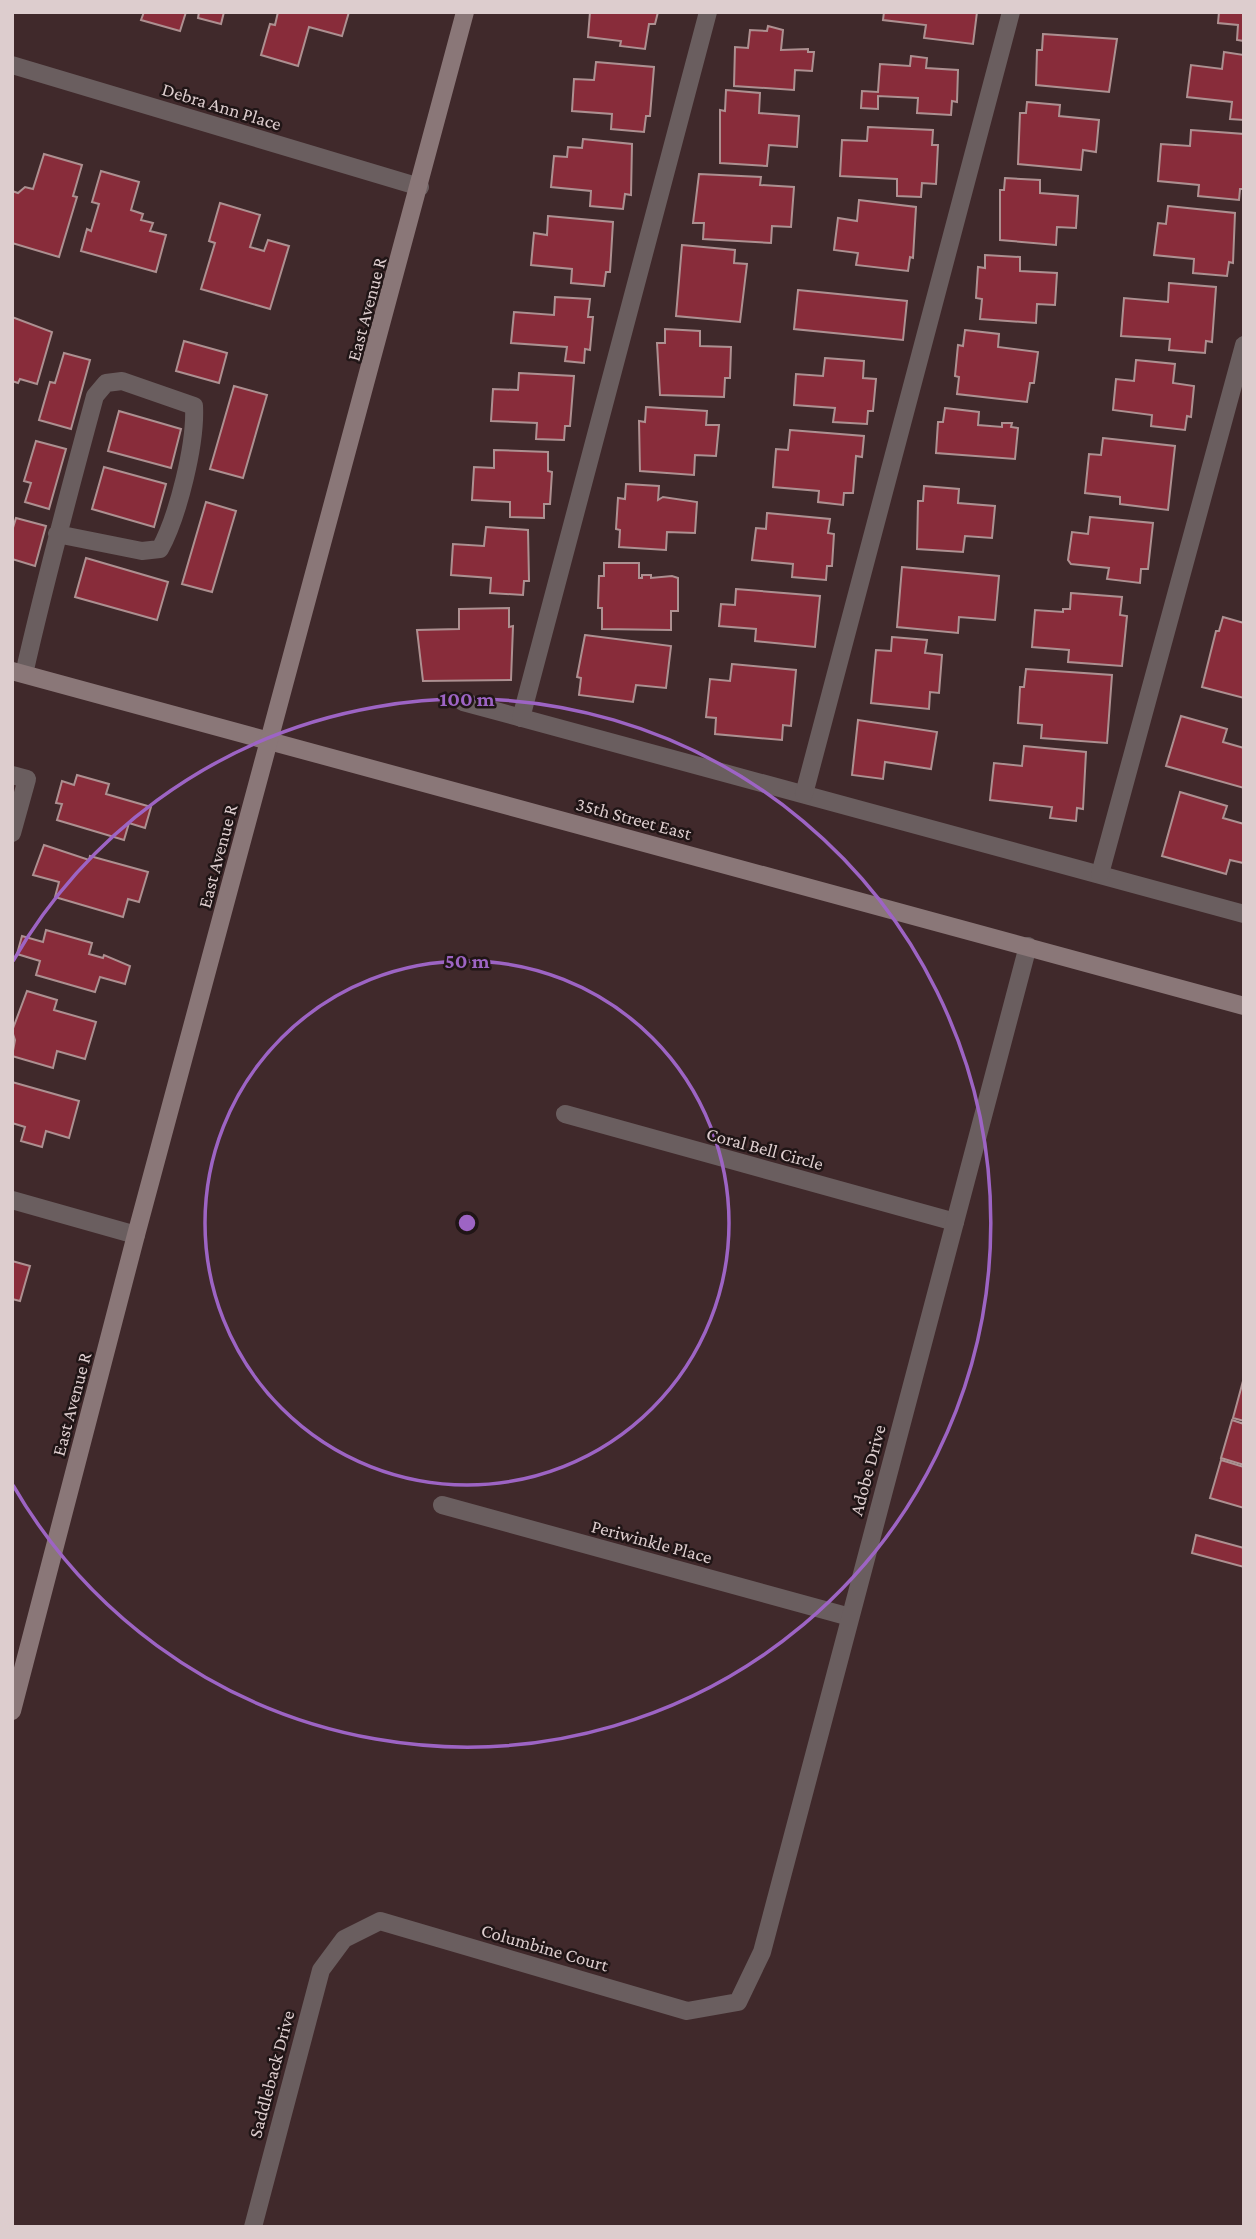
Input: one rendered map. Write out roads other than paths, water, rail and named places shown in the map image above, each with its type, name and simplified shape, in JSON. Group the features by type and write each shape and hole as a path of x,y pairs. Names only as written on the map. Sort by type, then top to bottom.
{"main road":[{"name":"East Avenue R","path":"12,1711 136,1235 465,12"},
{"name":"35th Street East","path":"18,673 1244,1006"}],"street":[{"path":"521,718 708,12"},
{"path":"804,794 1011,12"},
{"name":"Debra Ann Place","path":"12,65 420,187"},
{"path":"1100,874 1244,345"},
{"path":"18,673 95,396 106,383 122,381 194,406 195,424 172,526 160,549 142,551 57,534"},
{"path":"463,702 1244,914"},
{"path":"12,833 20,777"},
{"name":"Adobe Drive","path":"738,2002 762,1952 1028,946"},
{"name":"Coral Bell Circle","path":"565,1114 955,1222"},
{"path":"12,1200 136,1235"},
{"name":"Periwinkle Place","path":"442,1505 850,1618"},
{"name":"Columbine Court","path":"344,1939 380,1921 687,2011 738,2002"},
{"name":"Saddleback Drive","path":"253,2227 321,1970 344,1939"}]}
